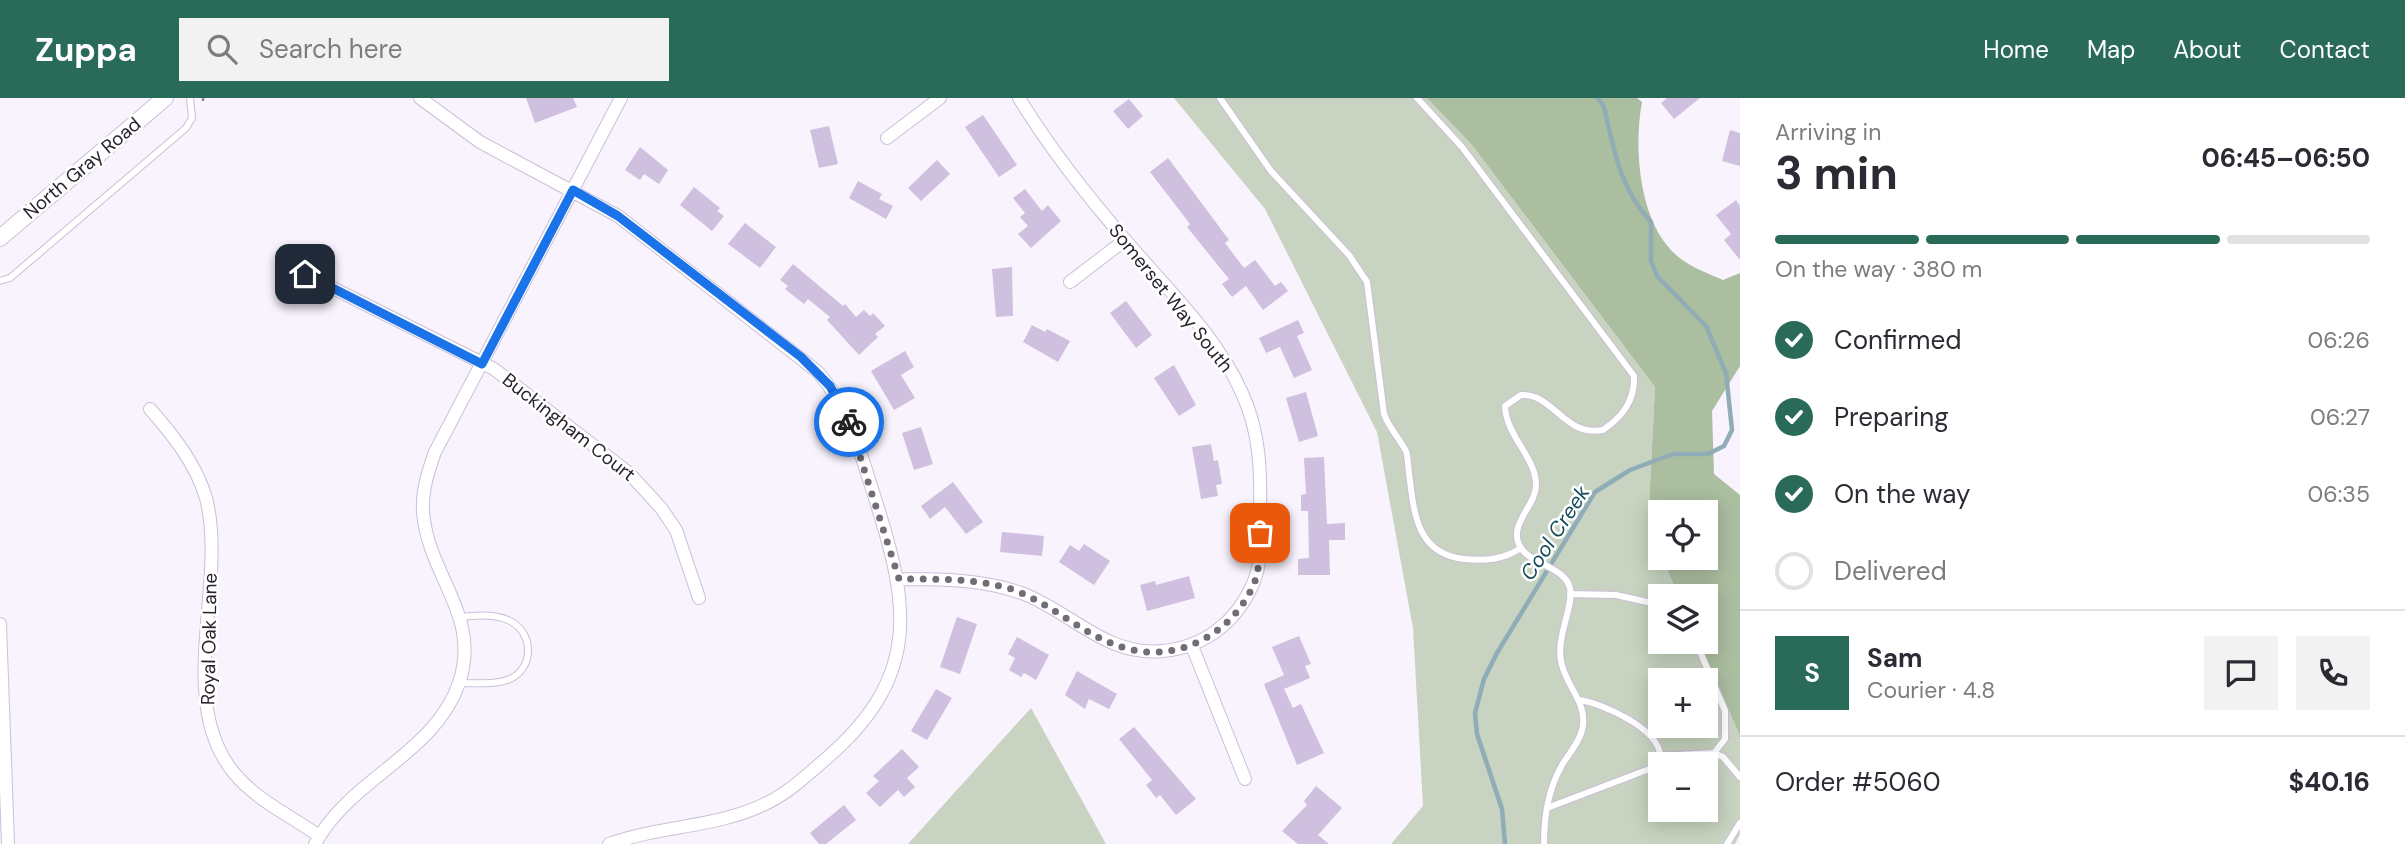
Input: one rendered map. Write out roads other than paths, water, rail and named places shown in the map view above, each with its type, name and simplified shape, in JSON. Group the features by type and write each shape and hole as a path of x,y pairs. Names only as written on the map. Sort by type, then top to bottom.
{"street":[{"name":"North Gray Road","path":"0,238 165,98"},
{"path":"420,98 480,142 573,190 644,235 801,357 830,386 854,433 899,579 901,628 891,674 875,704 838,748 789,790 755,809 732,817 610,844"},
{"path":"317,840 354,795 429,731 444,713 459,683 465,648 461,617 431,547 423,519 427,476 435,452 621,98"},
{"path":"887,138 940,98"},
{"name":"Somerset Way South","path":"899,579 972,581 1007,588 1042,602 1092,633 1125,649 1159,652 1192,646 1209,637 1236,613 1255,579 1260,558 1261,484 1257,436 1242,393 1226,364 1125,240 1019,98"},
{"path":"1070,282 1125,240"},
{"name":"Buckingham Court","path":"305,274 497,372 641,484 662,508 680,539 699,598"},
{"name":"Royal Oak Lane","path":"150,409 193,466 208,510 206,699 215,742 233,773 250,790 317,840"},
{"path":"0,624 2,767 8,844"},
{"path":"1192,646 1245,779"}],"lane":[{"path":"0,281 10,278 186,128 192,118 190,98"},
{"path":"1220,98 1271,171 1349,255 1367,282 1384,414 1388,425 1407,453 1413,506 1422,536 1440,553 1459,558 1493,559 1508,556 1521,548"},
{"path":"1417,98 1462,147 1634,376 1635,387 1624,412 1603,430 1578,429 1534,396 1521,395 1505,406 1507,422 1534,472 1536,482 1534,496 1520,522 1517,534 1521,548 1527,555 1561,575 1568,583 1570,594 1560,659 1583,715 1582,732 1559,769 1546,808 1544,844"},
{"path":"1570,594 1616,595 1648,602"},
{"path":"459,683 508,680 523,668 528,654 525,635 509,620 461,617"},
{"path":"1701,654 1725,711 1725,739 1715,752"},
{"path":"1579,700 1594,702 1635,724 1654,740 1658,752"},
{"path":"1718,755 1724,757 1740,777"},
{"path":"1546,808 1648,770"},
{"path":"1727,844 1740,823"}],"waterway":[{"name":"Cool Creek","path":"1505,844 1502,809 1477,734 1475,713 1484,679 1497,653 1595,492 1630,470 1673,454 1708,454 1724,446 1732,430 1726,373 1706,326 1657,276 1651,261 1651,222 1640,209 1625,182 1604,107 1598,98"}]}
